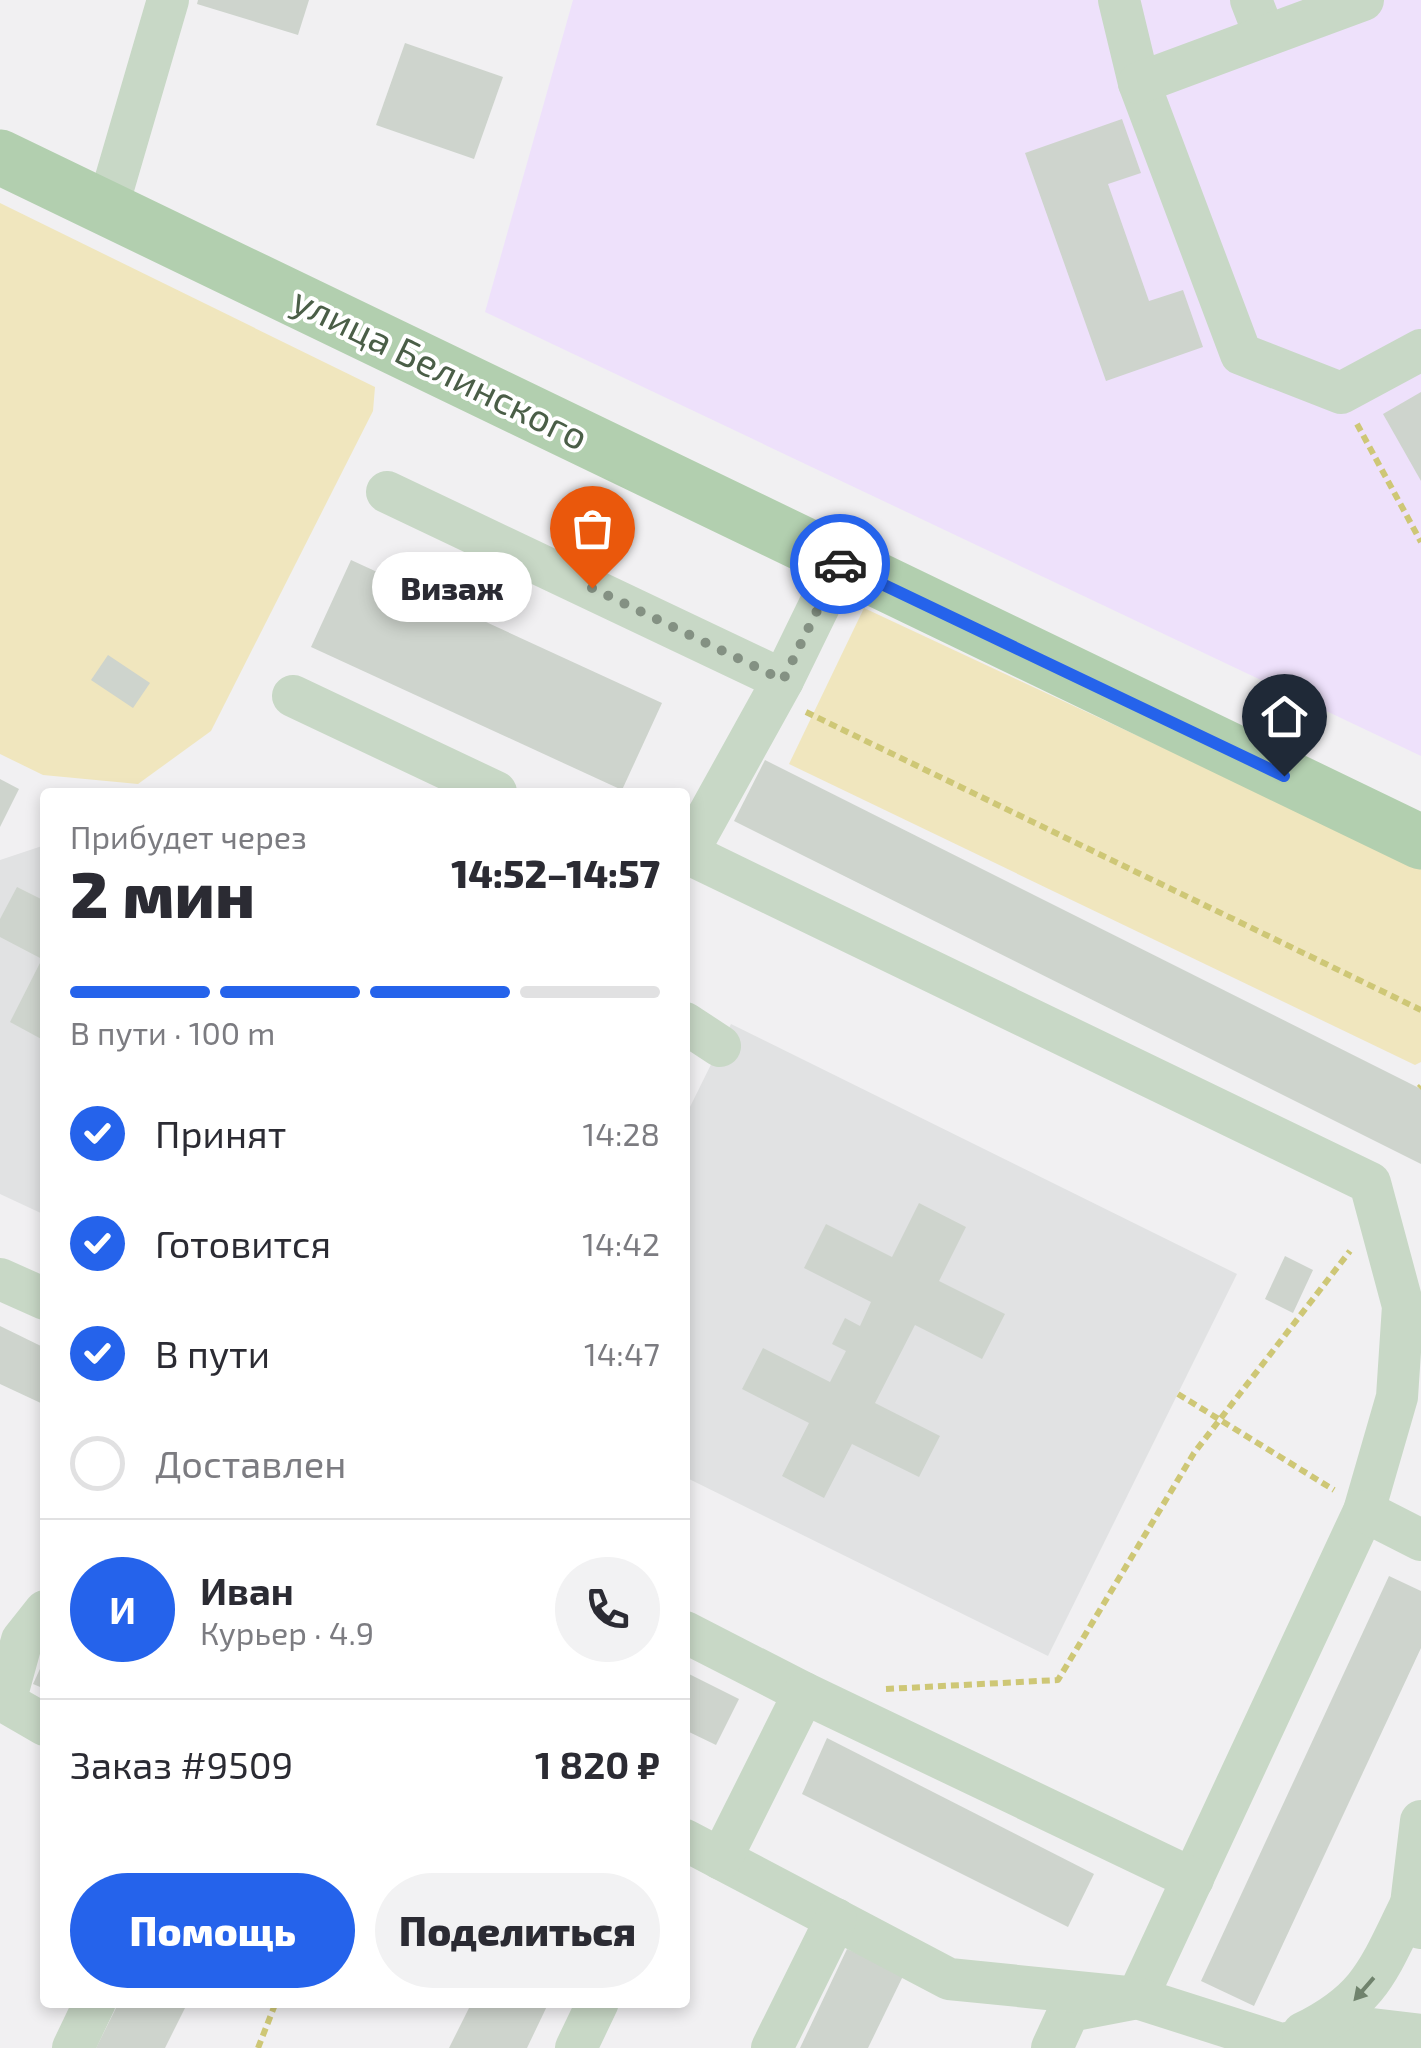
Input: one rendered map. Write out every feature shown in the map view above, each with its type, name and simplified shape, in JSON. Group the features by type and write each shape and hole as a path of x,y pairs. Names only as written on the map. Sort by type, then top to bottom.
{"main road":[{"name":"улица Белинского","path":"0,157 1421,842"}],"street":[{"path":"106,208 168,0"},
{"path":"1119,0 1140,84 1241,354 1340,393 1421,350"},
{"path":"1140,84 1258,18 1363,0"},
{"path":"386,492 794,696"},
{"path":"690,852 794,696 841,561"},
{"path":"293,696 488,788"},
{"path":"690,857 1370,1183 1403,1306 1397,1397 1364,1511 1137,1998"},
{"path":"0,1279 40,1297"},
{"path":"1364,1511 1421,1540"},
{"path":"40,1617 22,1640 5,1702 40,1722"},
{"path":"690,1635 1193,1879"},
{"path":"804,1693 703,1850 949,1979 1137,1998 1281,2044 1372,2029 1421,2035"},
{"path":"1281,2044 1340,2015 1372,1983 1418,1914 1421,1821"},
{"path":"772,2048 836,1919"},
{"path":"1052,2048 1069,2010 1137,1998"},
{"path":"73,2048 92,2008"},
{"path":"576,2048 595,2008"}],"path":[{"path":"1340,393 1421,542"},
{"path":"794,696 1421,1010"},
{"path":"882,1689 1058,1680 1194,1453 1379,1215"},
{"path":"1178,1394 1222,1418 1364,1511"},
{"path":"258,2048 274,2008"}],"shaded area":[{"path":"573,0 1421,0 1421,756 485,312"},
{"path":"0,203 375,387 373,411 211,731 138,784 43,775 0,754"},
{"path":"864,608 1421,868 1421,1062 1415,1065 789,764"},
{"path":"40,847 40,1213 0,1194 0,860"},
{"path":"731,1024 1237,1274 1048,1656 690,1479 690,1107"}],"building":[{"path":"198,0 309,0 298,35 197,4"},
{"path":"405,43 503,77 474,159 376,125"},
{"path":"1122,119 1141,173 1108,184 1149,301 1183,290 1203,347 1106,381 1025,153"},
{"path":"1421,392 1421,481 1383,414"},
{"path":"351,560 662,703 623,788 618,788 311,647"},
{"path":"108,655 150,683 133,708 91,680"},
{"path":"765,760 1421,1089 1421,1164 734,821"},
{"path":"0,779 19,789 0,827"},
{"path":"17,887 40,898 40,958 0,937 0,919"},
{"path":"40,963 40,1038 10,1022"},
{"path":"919,1203 966,1227 939,1281 1005,1314 982,1359 915,1325 875,1403 940,1436 919,1477 852,1444 824,1498 782,1476 809,1423 742,1389 763,1348 830,1382 846,1351 832,1344 845,1318 860,1326 871,1302 804,1268 826,1224 892,1257"},
{"path":"1285,1256 1313,1270 1293,1313 1265,1299"},
{"path":"0,1326 40,1346 40,1403 0,1384"},
{"path":"1389,1576 1421,1591 1421,1648 1254,2006 1201,1981"},
{"path":"40,1669 40,1687 33,1684"},
{"path":"690,1674 739,1699 716,1745 690,1732"},
{"path":"827,1738 1094,1874 1068,1927 802,1794"},
{"path":"847,1949 904,1974 868,2048 800,2048"},
{"path":"116,2008 185,2008 165,2048 96,2048"},
{"path":"469,2008 546,2008 527,2048 449,2048"}],"way so far":[{"path":"592,588 783,680 840,564"}],"place":[{"name":"Визаж","path":"592,588"}],"route":[{"path":"840,564 841,561 1284,776"}]}
